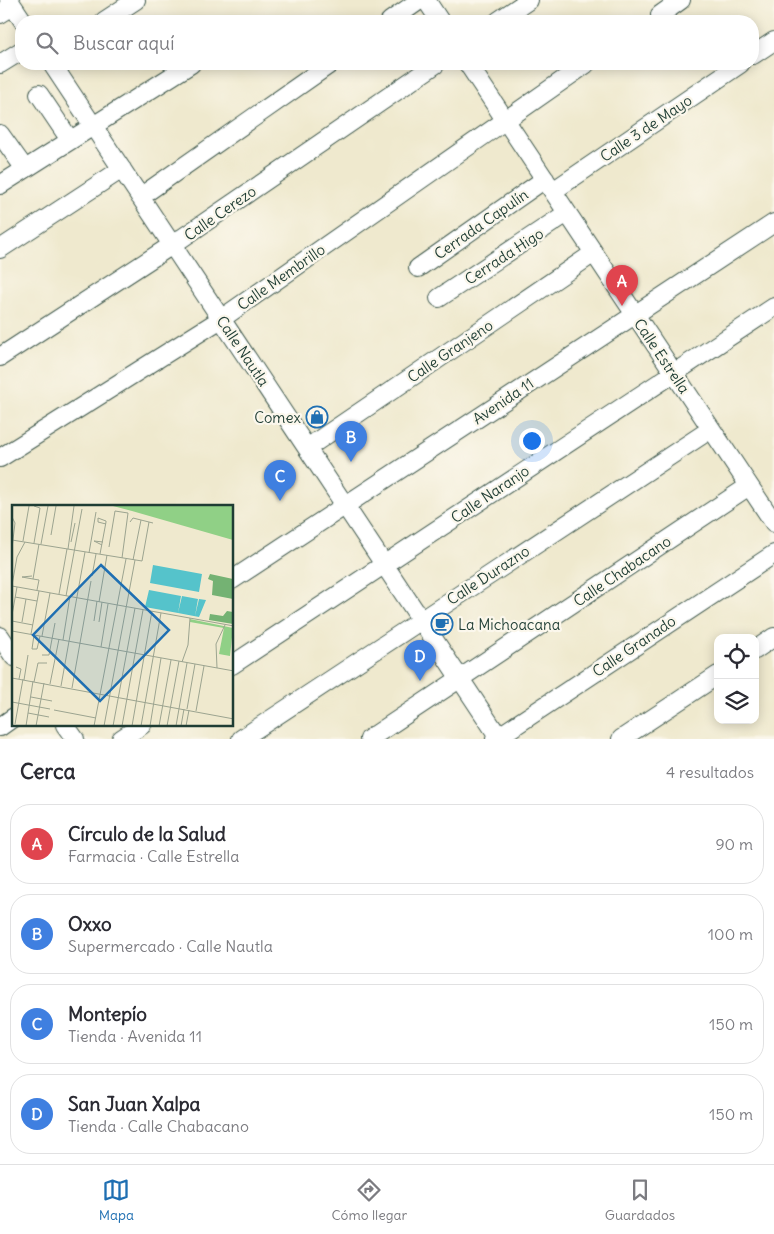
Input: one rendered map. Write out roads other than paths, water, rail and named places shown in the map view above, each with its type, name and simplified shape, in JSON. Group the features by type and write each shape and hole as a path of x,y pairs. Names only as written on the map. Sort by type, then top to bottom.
{"street":[{"path":"113,15 136,0"},
{"path":"399,15 420,0"},
{"path":"426,0 436,15"},
{"path":"507,15 529,0"},
{"path":"660,15 681,0"},
{"path":"759,51 774,40"},
{"path":"0,64 15,54"},
{"name":"Calle Nautla","path":"56,70 498,738"},
{"path":"0,185 182,70"},
{"path":"140,197 321,70"},
{"name":"Calle Cerezo","path":"0,357 172,245 427,70"},
{"name":"Calle Estrella","path":"472,70 774,523"},
{"name":"Calle Membrillo","path":"0,458 221,319 577,70"},
{"name":"Calle 3 de Mayo","path":"549,185 731,70"},
{"path":"39,94 70,140"},
{"path":"0,134 25,169"},
{"path":"0,249 122,169"},
{"name":"Cerrada Capulín","path":"418,268 549,185"},
{"name":"Cerrada Higo","path":"440,298 567,213"},
{"name":"Avenida 11","path":"234,579 774,223"},
{"name":"Calle Granjeno","path":"307,448 594,253"},
{"name":"Calle Naranjo","path":"234,664 774,307"},
{"name":"Calle Durazno","path":"241,739 712,429"},
{"name":"Calle Chabacano","path":"369,739 750,486"},
{"name":"Calle Granado","path":"498,738 774,554"},
{"path":"0,636 12,654"},
{"path":"759,647 774,637"},
{"path":"621,739 714,678"},
{"path":"0,726 12,718"},
{"path":"67,726 75,739"},
{"path":"121,739 140,726"}],"place":[{"name":"Círculo de la Salud","path":"622,306"},
{"name":"Comex","path":"317,417"},
{"name":"Oxxo","path":"351,462"},
{"name":"Montepío","path":"280,501"},
{"name":"La Michoacana","path":"442,624"},
{"name":"San Juan Xalpa","path":"420,681"}]}
